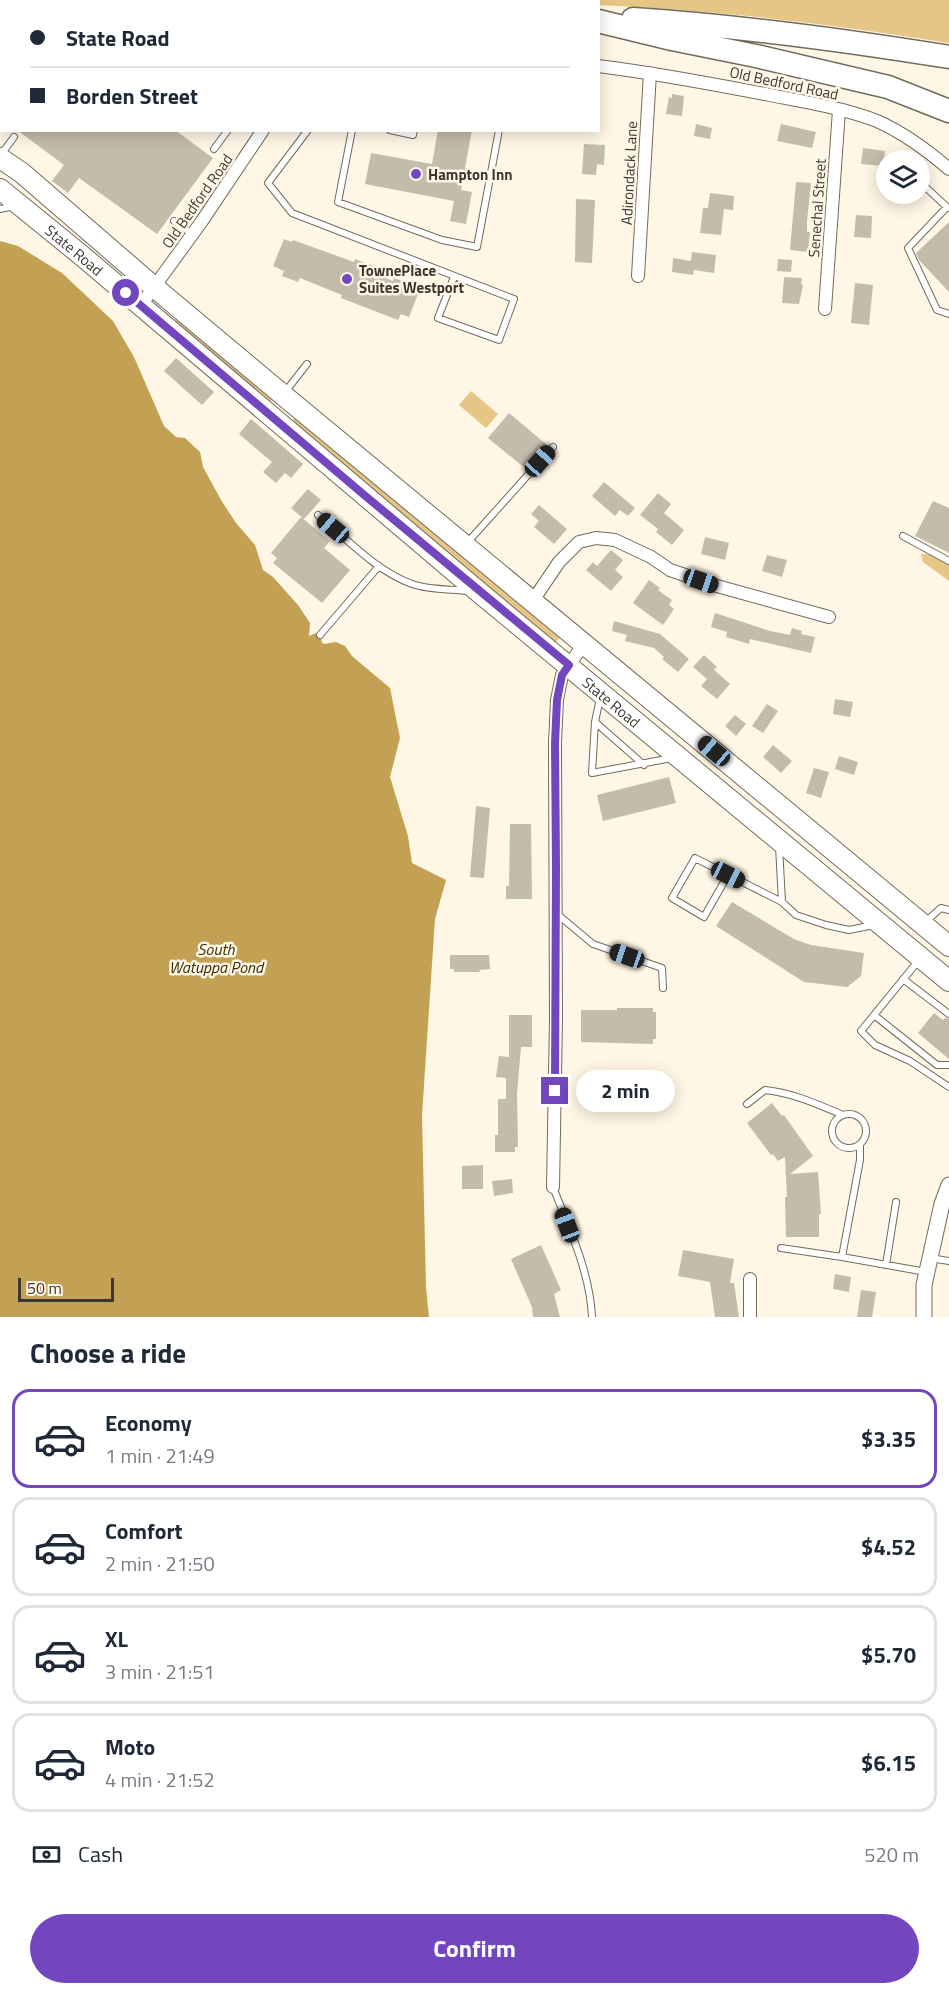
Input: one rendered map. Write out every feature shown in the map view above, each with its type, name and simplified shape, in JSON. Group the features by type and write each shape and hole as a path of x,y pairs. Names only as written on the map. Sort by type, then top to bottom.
{"highway":[{"path":"600,19 679,22 762,30 861,42 949,57"},
{"path":"600,20 672,39 888,87 949,111"}],"main road":[{"name":"State Road","path":"0,157 22,173 154,287 583,645 679,721 949,946"},
{"name":"State Road","path":"0,189 480,593 949,981"}],"street":[{"name":"Old Bedford Road","path":"600,66 650,73 839,110 876,121 897,131 920,145 949,169"},
{"name":"Adirondack Lane","path":"638,276 650,73"},
{"name":"Senechal Street","path":"825,309 839,110"},
{"name":"Old Bedford Road","path":"141,306 262,132"},
{"path":"276,420 287,398"},
{"path":"532,602 559,562 579,542 596,538 615,540 651,557 670,570 717,586 829,617"},
{"path":"553,1186 557,700 562,675 583,645"},
{"path":"924,1317 924,1285 942,1204 949,1185"},
{"path":"750,1279 750,1317"}],"lane":[{"path":"214,149 227,132"},
{"path":"306,132 268,183 292,213 514,299 499,340 438,318 454,277"},
{"path":"352,132 338,202 442,240 477,248 499,132"},
{"path":"399,132 413,135 414,132"},
{"path":"0,157 14,137"},
{"path":"930,191 948,208 908,248 937,310 949,314"},
{"path":"0,209 19,205"},
{"path":"174,221 192,234"},
{"path":"287,398 307,364"},
{"path":"465,546 553,447"},
{"path":"318,515 379,566 411,584 480,593"},
{"path":"903,536 949,561"},
{"path":"320,635 379,566"},
{"path":"601,692 592,773 679,757"},
{"path":"596,723 644,765"},
{"path":"779,839 782,902"},
{"path":"728,875 704,917 672,898 695,858 782,902 796,915 849,930 879,922"},
{"path":"922,924 941,908 949,910"},
{"path":"556,914 593,944 662,968 663,988"},
{"path":"921,957 861,1031 875,1045 910,1061 949,1087"},
{"path":"903,979 949,1014"},
{"path":"874,1015 937,1065 949,1065"},
{"path":"747,1104 765,1090 797,1095 843,1115 853,1114 861,1119 866,1127 866,1137 860,1145 851,1149 841,1147 834,1140 831,1130 835,1121 843,1115"},
{"path":"842,1257 860,1160 860,1145"},
{"path":"553,1186 583,1269 592,1317"},
{"path":"886,1264 896,1202"},
{"path":"781,1248 886,1264 928,1265 949,1261"}],"shaded area":[{"path":"600,0 949,0 949,43 862,30 687,10 600,5"},
{"path":"174,316 274,397 269,403 187,336 177,324"},
{"path":"471,391 498,414 486,428 459,405"},
{"path":"298,415 561,636 556,642 554,643 291,422"},
{"path":"921,554 942,555 949,558 949,581 923,562"}],"water":[{"name":"South Watuppa Pond","path":"0,241 18,246 62,273 113,321 134,357 164,426 176,437 185,438 200,452 203,467 221,500 236,523 255,545 263,570 273,577 298,605 310,623 309,636 316,633 324,644 336,642 345,646 352,656 390,688 400,738 390,777 408,836 412,863 446,880 435,919 422,1115 426,1288 429,1317 0,1317"}],"building":[{"path":"672,94 684,96 682,116 666,114 669,97 672,98"},
{"path":"696,124 712,128 710,139 694,136"},
{"path":"781,124 816,132 812,148 777,141"},
{"path":"20,132 178,132 213,158 157,234 79,178 68,193 52,181 64,165"},
{"name":"Hampton Inn","path":"438,132 472,132 461,190 472,192 466,224 450,221 454,201 365,184 371,153 432,164"},
{"path":"584,144 605,145 604,165 597,164 596,175 582,174"},
{"path":"863,148 878,150 876,165 861,164"},
{"path":"796,182 811,183 807,221 807,232 810,232 808,252 790,250"},
{"path":"710,193 734,196 733,210 724,209 721,235 700,233 703,208 708,208"},
{"path":"576,199 595,200 592,263 575,262"},
{"path":"856,215 872,216 871,238 854,237"},
{"path":"949,222 949,292 919,260 916,253"},
{"name":"TownePlace Suites Westport","path":"284,239 292,242 293,240 354,262 355,259 374,266 371,272 393,281 394,278 411,284 409,290 418,294 409,317 401,314 398,320 341,298 342,295 300,278 298,282 282,276 284,271 273,266"},
{"path":"692,252 716,255 714,273 694,270 693,275 672,272 673,258 691,261"},
{"path":"778,259 792,260 791,272 777,271"},
{"path":"784,277 802,278 799,304 782,303"},
{"path":"855,283 873,285 869,325 851,323"},
{"path":"176,358 214,392 202,405 164,371"},
{"path":"509,413 547,445 526,469 488,438"},
{"path":"251,419 303,464 291,478 285,473 276,483 263,472 272,462 239,434"},
{"path":"604,482 635,508 628,516 620,510 615,516 592,496"},
{"path":"308,489 321,500 304,519 291,508"},
{"path":"658,493 671,504 664,513 684,530 672,545 656,532 658,529 640,515"},
{"path":"933,501 949,508 949,553 915,536"},
{"path":"539,505 567,529 554,544 534,527 539,521 531,514"},
{"path":"301,517 330,541 324,548 350,570 322,603 273,563 277,558 271,553"},
{"path":"705,537 729,543 725,560 701,554"},
{"path":"611,550 623,560 615,570 623,577 611,591 586,570 593,562 597,566"},
{"path":"767,555 787,560 782,577 762,571"},
{"path":"649,580 672,600 669,605 674,609 663,625 633,603"},
{"path":"715,613 770,631 790,635 792,628 802,631 801,634 815,637 811,653 750,639 749,644 726,637 727,632 711,627"},
{"path":"614,621 660,634 689,659 678,672 662,659 664,657 654,648 625,641 627,635 612,631"},
{"path":"704,655 717,667 714,670 730,684 717,699 701,686 707,679 693,667"},
{"path":"835,699 853,702 850,717 833,714"},
{"path":"767,704 778,711 763,733 752,726"},
{"path":"735,715 746,724 736,736 725,726"},
{"path":"773,745 792,761 781,773 763,757"},
{"path":"839,756 858,762 854,775 835,769"},
{"path":"814,768 829,772 821,798 806,793"},
{"path":"669,777 676,803 603,821 597,795"},
{"path":"476,806 490,808 484,878 470,877"},
{"path":"510,824 531,824 532,899 506,899 506,886 509,886"},
{"path":"732,902 794,939 811,945 864,953 861,976 847,987 804,982 716,926"},
{"path":"450,955 489,955 490,969 479,970 480,972 454,972 454,969 450,969"},
{"path":"617,1008 653,1008 653,1012 656,1012 656,1039 653,1039 653,1044 581,1042 581,1010 617,1010"},
{"path":"934,1013 943,1020 949,1019 949,1059 918,1033"},
{"path":"509,1015 532,1015 532,1047 521,1047 517,1094 518,1147 515,1147 515,1152 495,1152 495,1135 498,1135 498,1099 506,1099 506,1078 496,1077 499,1056 509,1057"},
{"path":"772,1103 782,1116 784,1115 813,1156 790,1174 818,1172 821,1214 819,1214 819,1237 786,1237 785,1157 778,1161 773,1154 771,1155 747,1123"},
{"path":"483,1165 483,1189 462,1189 462,1166"},
{"path":"512,1179 513,1193 494,1196 492,1181"},
{"path":"541,1245 561,1290 554,1294 560,1317 533,1317 532,1307 511,1259"},
{"path":"683,1250 734,1259 730,1283 734,1283 739,1317 715,1317 710,1282 678,1276"},
{"path":"835,1274 851,1277 849,1292 833,1289"},
{"path":"861,1290 876,1292 872,1317 857,1317"}],"place":[{"name":"Hampton Inn","path":"416,174"},
{"name":"TownePlace Suites Westport","path":"347,279"}],"route":[{"path":"126,293 480,593 569,665 562,675 557,700 555,743 555,1091"}]}
